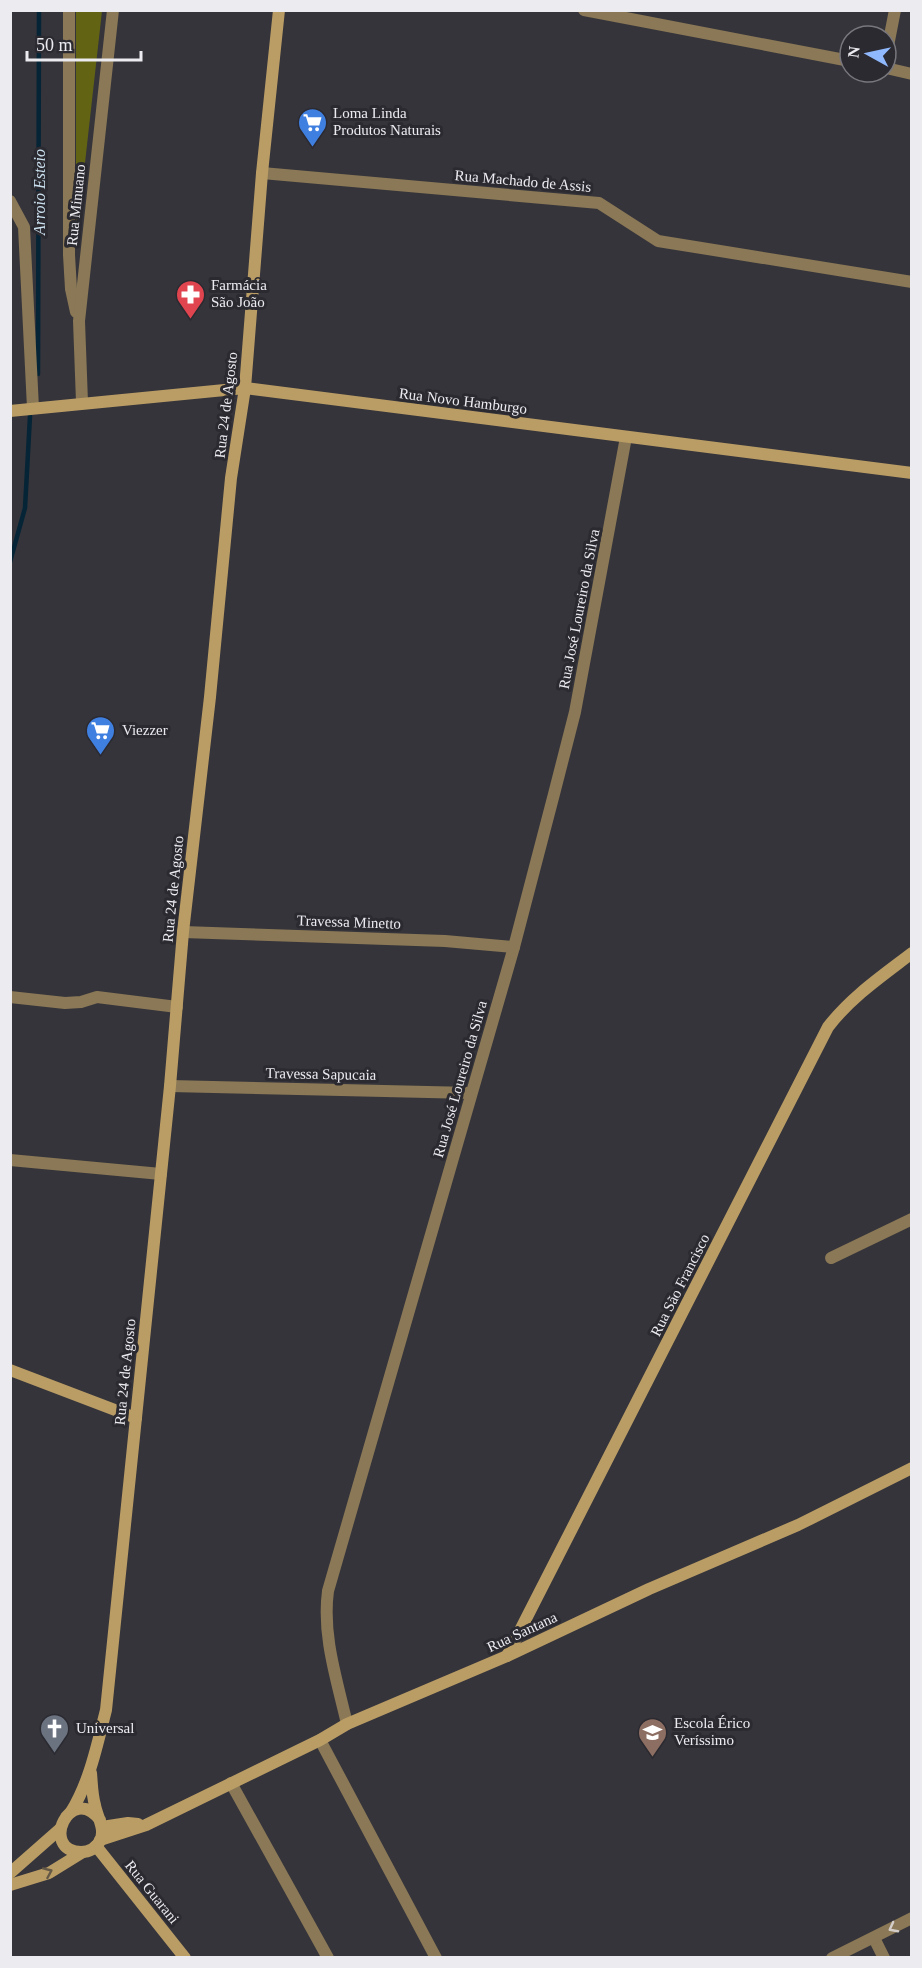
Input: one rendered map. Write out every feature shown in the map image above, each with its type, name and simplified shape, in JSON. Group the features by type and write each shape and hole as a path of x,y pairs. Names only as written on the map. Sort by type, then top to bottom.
{"main road":[{"name":"Rua 24 de Agosto","path":"71,1812 91,1769 106,1710 170,1086 183,932 210,697 231,478 245,388 262,173 279,10"},
{"name":"Rua Novo Hamburgo","path":"10,411 82,402 245,388 912,473"},
{"name":"Rua São Francisco","path":"507,1656 828,1027 858,995 912,952"},
{"path":"10,1370 136,1418"},
{"name":"Rua Santana","path":"98,1843 146,1825 320,1740 347,1724 507,1656 649,1589 798,1525 912,1468"},
{"name":"Rua 24 de Agosto","path":"91,1769 93,1797 101,1824"},
{"path":"10,1873 60,1829 65,1816 71,1812 77,1810 90,1812 101,1824 98,1843 49,1874 10,1885"},
{"name":"Rua Santana","path":"101,1824 146,1825"},
{"path":"60,1829 63,1843 69,1848 83,1852"},
{"name":"Rua Guarani","path":"98,1843 185,1958"}],"street":[{"path":"69,10 69,255 71,289 79,321"},
{"name":"Rua Minuano","path":"82,402 79,321 112,10"},
{"path":"584,10 838,60"},
{"name":"Rua Machado de Assis","path":"262,173 599,203 658,241 912,282"},
{"path":"10,201 24,227 33,408"},
{"name":"Rua José Loureiro da Silva","path":"347,1724 328,1641 325,1612 328,1591 514,947 575,712 626,437"},
{"name":"Travessa Minetto","path":"183,932 445,941 514,947"},
{"path":"10,997 65,1003 81,1002 97,997 177,1007"},
{"name":"Travessa Sapucaia","path":"170,1086 471,1093"},
{"path":"10,1160 161,1174"},
{"path":"831,1258 912,1219"},
{"path":"320,1740 436,1958"},
{"path":"231,1783 328,1958"},
{"path":"832,1958 912,1918"},
{"path":"874,1938 884,1958"}],"shaded area":[{"path":"76,11 102,11 76,243"}],"waterway":[{"name":"Arroio Esteio","path":"38,374 39,10"},
{"name":"Arroio Esteio","path":"10,562 25,508 30,416"}],"place":[{"name":"Loma Linda Produtos Naturais","path":"312,148"},
{"name":"Farmácia São João","path":"190,320"},
{"name":"Viezzer","path":"101,756"},
{"name":"Universal","path":"55,1754"},
{"name":"Escola Érico Veríssimo","path":"653,1758"}]}
